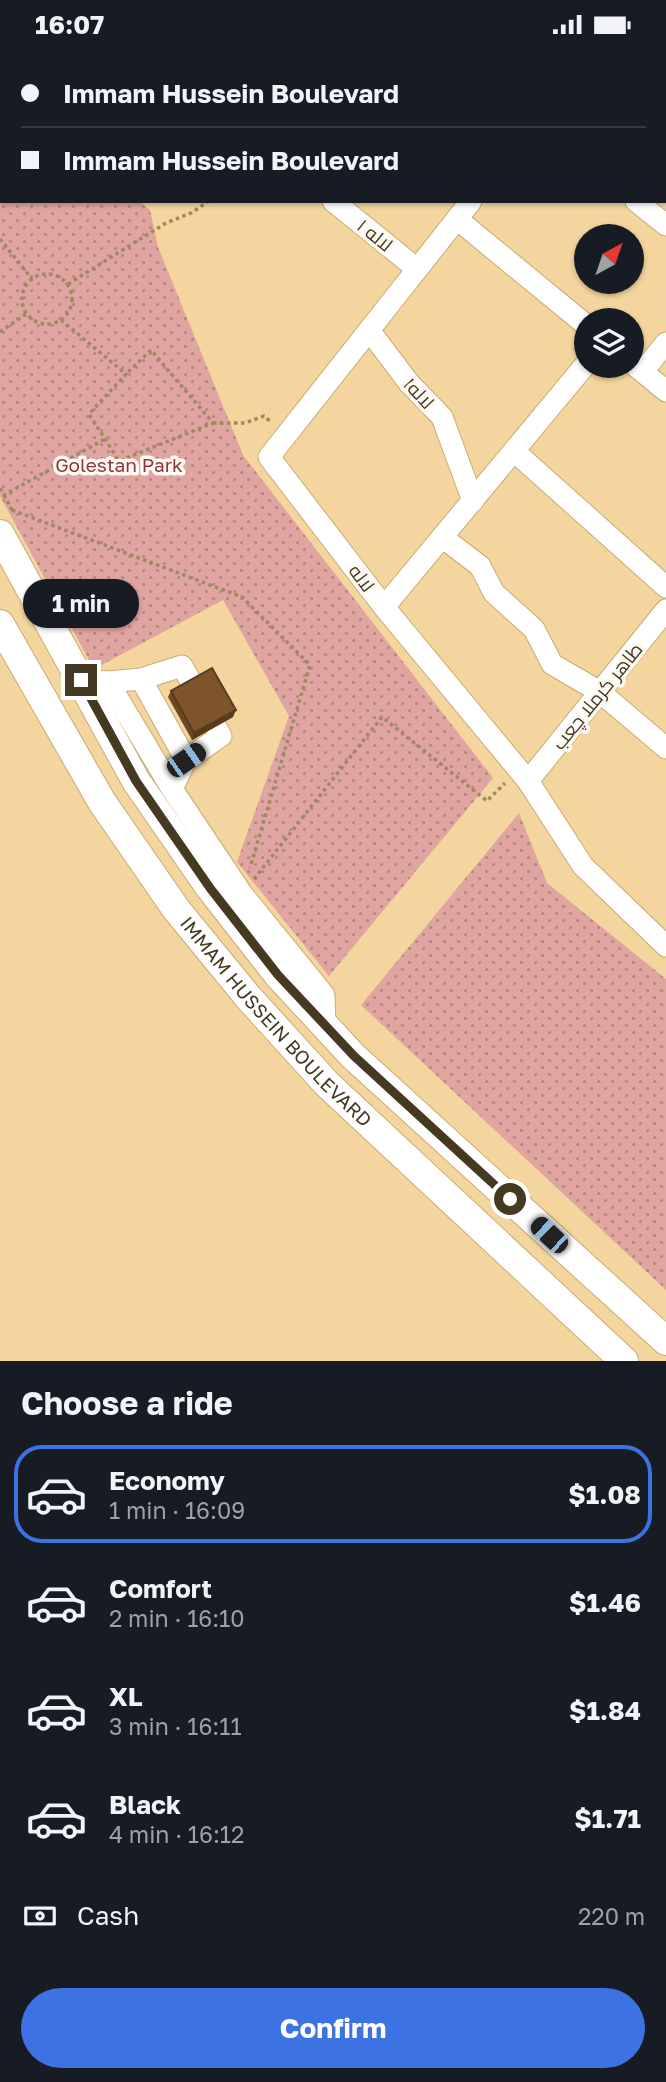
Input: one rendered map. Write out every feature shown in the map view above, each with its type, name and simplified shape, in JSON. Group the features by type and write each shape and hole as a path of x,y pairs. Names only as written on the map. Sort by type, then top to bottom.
{"main road":[{"name":"IMMAM HUSSEIN BOULEVARD","path":"6,522 94,681 136,781 210,888 278,975 354,1056 662,1330"},
{"name":"IMMAM HUSSEIN BOULEVARD","path":"0,624 102,802 176,909 248,997 327,1084 626,1361"},
{"path":"626,1361 662,1330"}],"street":[{"name":"لاله ۱","path":"335,203 417,269"},
{"name":"لاله","path":"469,203 269,457 384,607 523,776 583,866 666,946"},
{"path":"638,203 666,225"},
{"path":"457,219 574,315"},
{"name":"لاله۱","path":"369,330 409,383 442,417 473,501"},
{"path":"644,361 666,343"},
{"path":"644,373 666,391"},
{"path":"384,607 574,378"},
{"path":"514,451 666,587"},
{"path":"442,537 481,566 494,593 534,629 552,664 600,692 666,748"},
{"name":"طاهر کرملا چعب","path":"523,776 600,692 666,610"},
{"path":"94,681 142,679 182,666 221,736 186,760 172,789"},
{"path":"142,679 186,760"},
{"path":"94,681 172,789 242,894 324,995 325,1025"}],"path":[{"path":"68,284 166,223 191,213 206,203"},
{"path":"0,239 32,279"},
{"path":"49,273 68,284 72,295 71,306 61,320 45,325 26,314 22,292 37,275 49,273"},
{"path":"0,332 26,314"},
{"path":"61,320 127,374"},
{"path":"213,423 152,350 89,414 119,461 213,423 245,423 264,416 285,436"},
{"path":"0,488 4,495 105,439"},
{"path":"6,522 242,597 310,665 242,894"},
{"path":"242,894 382,717 487,801 523,776"}],"green space":[{"name":"Golestan Park","path":"0,203 141,203 150,210 158,247 243,455 493,778 329,976 237,862 289,716 223,600 94,669 0,496"},
{"path":"519,813 547,883 666,979 666,1290 361,1005"}],"building":[{"path":"212,668 236,710 194,733 171,691"}],"route":[{"path":"81,680 136,781 210,888 278,975 354,1056 510,1199"}]}
